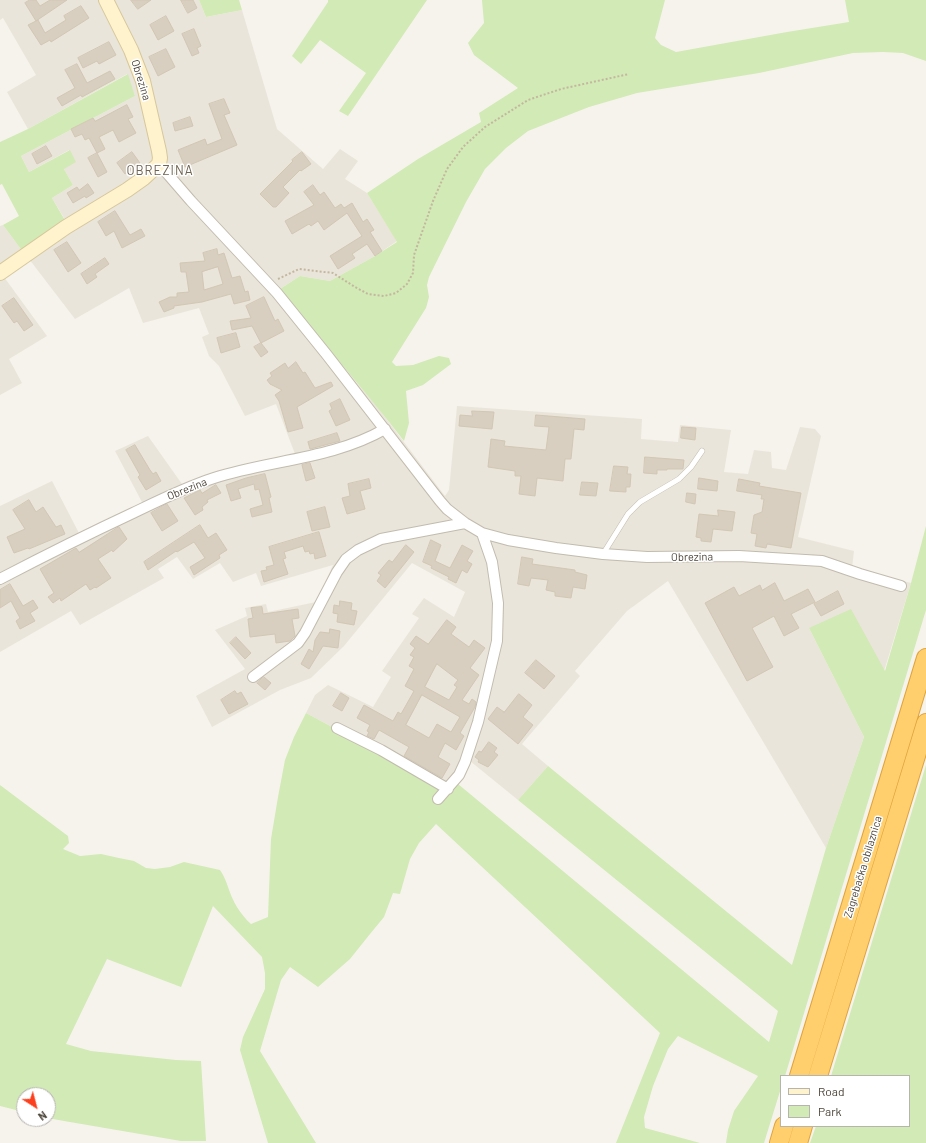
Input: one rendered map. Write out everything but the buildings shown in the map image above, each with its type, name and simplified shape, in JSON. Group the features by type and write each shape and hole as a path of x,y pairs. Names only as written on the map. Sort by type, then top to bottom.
{"highway":[{"name":"Zagrebačka obilaznica","path":"799,1075 926,658"},
{"name":"Zagrebačka obilaznica","path":"818,1075 926,723"},
{"path":"779,1143 784,1127"},
{"path":"798,1143 803,1127"}],"street":[{"name":"Obrezina","path":"106,0 131,50 143,81 159,151 159,164 191,202 277,293 440,501 447,509 465,523 482,533 524,543 603,554 647,557 739,556 822,561 901,586"},
{"path":"0,273 66,227 127,190 144,178 159,164"},
{"name":"Obrezina","path":"0,579 74,541 184,489 215,478 329,452 356,444 385,429"},
{"path":"253,677 298,643 305,633 337,572 346,559 358,550 381,539 465,523"},
{"path":"438,799 448,789 465,762 478,722 496,641 498,603 492,562 482,533"},
{"path":"337,728 402,761 448,789"}],"lane":[{"path":"603,554 628,514 640,502 680,479 692,467 702,451"}],"path":[{"path":"268,283 299,269 333,273 368,294 384,296 396,293 407,284 413,273 414,255 433,201 447,169 463,147 485,127 528,100 561,89 629,74"}],"shaded area":[{"path":"0,0 199,0 206,17 242,10 277,129 323,169 340,149 358,161 345,179 367,193 397,241 375,256 330,281 300,276 280,289 307,324 378,408 445,496 449,490 457,406 642,419 641,439 678,442 680,425 731,430 724,472 748,474 754,450 771,452 772,468 786,470 800,427 815,429 821,436 798,537 854,551 852,568 911,583 884,671 809,628 864,737 826,848 668,581 627,611 575,671 580,676 522,744 548,766 518,800 470,761 466,774 448,795 401,764 306,713 315,695 328,685 373,707 391,677 382,671 419,618 412,614 424,598 454,617 465,592 412,563 344,646 311,678 280,690 212,727 196,696 245,669 215,630 247,616 245,608 266,604 268,612 316,602 333,565 261,586 256,573 233,582 220,563 193,579 177,557 158,569 164,578 80,625 71,611 0,652 0,506 52,481 80,535 143,504 115,451 148,436 182,484 295,454 276,404 245,416 219,366 209,356 202,337 209,334 199,308 143,323 129,288 75,319 29,259 4,277 47,336 9,359 22,383 0,395 0,226 3,225 23,252 66,221 52,198 73,185 64,169 69,150 29,172 21,156 135,96 127,74 28,129 7,92 36,75 3,18 0,20"}],"green space":[{"path":"199,0 239,0 242,10 206,17"},
{"path":"328,0 427,0 348,116 339,111 366,73 320,40 301,64 292,56"},
{"path":"482,0 665,0 655,38 661,45 676,52 849,22 845,0 926,0 926,61 903,53 853,53 759,73 637,93 589,107 528,131 506,148 485,169 466,202 429,277 427,285 429,297 426,308 392,362 396,366 413,365 439,356 449,358 451,364 423,385 406,391 409,423 404,441 280,289 300,276 330,281 397,242 367,193 418,159 481,122 479,113 518,88 474,55 468,43 484,23"},
{"path":"128,74 135,96 21,156 29,172 70,150 76,162 64,169 73,185 52,198 66,222 23,252 3,225 19,216 2,184 0,185 0,142 28,129"},
{"path":"926,526 926,610 785,1075 780,1075 780,1091 764,1143 726,1143 728,1130 734,1111 758,1076 678,1036 668,1049 653,1086 644,1117 645,1128 700,1143 616,1143 660,1033 436,824 419,843 410,859 400,894 393,893 384,917 350,959 318,987 290,967 281,980 260,1051 316,1143 268,1143 240,1050 243,1037 265,989 265,973 262,957 213,906 181,987 107,959 66,1044 91,1051 176,1060 201,1061 206,1141 181,1141 56,1119 56,1087 16,1087 16,1110 0,1106 0,785 68,836 69,843 63,849 80,856 101,854 134,861 146,868 155,869 170,867 184,862 220,870 225,878 237,907 251,924 268,917 271,839 278,797 285,760 306,713 401,764 448,795 458,784 769,1042 778,1011 518,800 548,766 792,965 826,848 864,737 809,628 851,609 885,671"},
{"path":"926,765 926,1143 810,1143 816,1127 910,1127 910,1075 831,1075"}],"district":[{"name":"OBREZINA","path":"160,171"}]}
